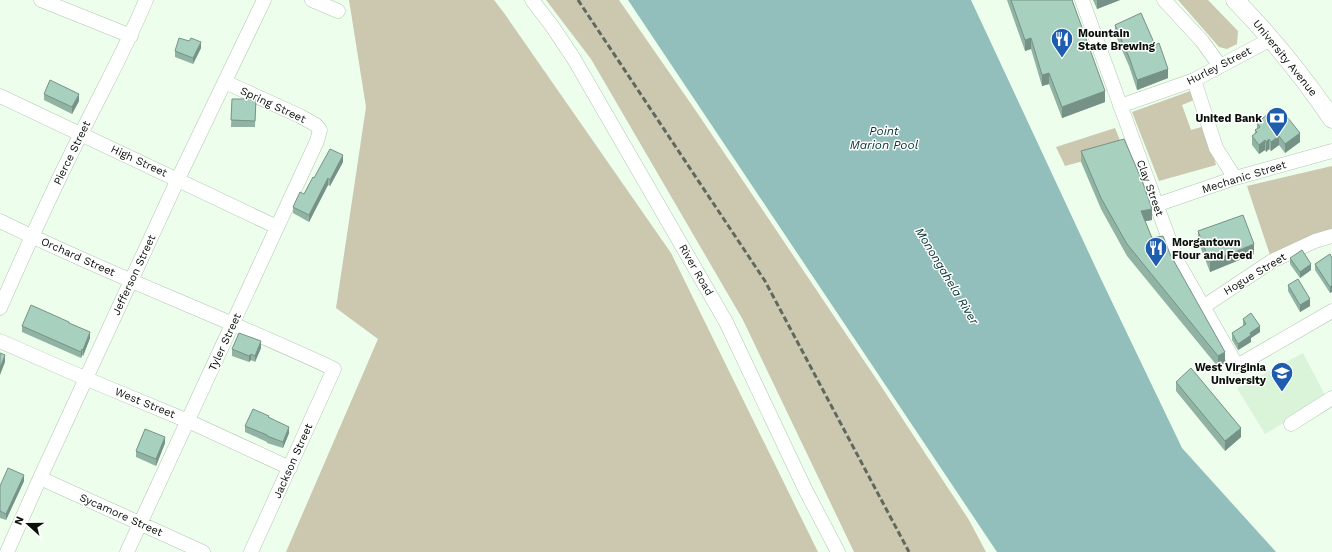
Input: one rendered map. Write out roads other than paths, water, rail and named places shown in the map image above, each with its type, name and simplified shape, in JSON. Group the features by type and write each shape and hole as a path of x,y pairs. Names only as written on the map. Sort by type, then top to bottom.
{"main road":[{"name":"University Avenue","path":"1240,1 1310,86 1332,119"}],"street":[{"path":"41,0 131,36"},
{"name":"Pierce Street","path":"0,308 31,236 80,134 131,36 146,0"},
{"name":"Jefferson Street","path":"8,552 40,478 178,179 264,0"},
{"path":"312,0 338,11"},
{"name":"River Road","path":"532,0 574,59 726,322 805,489 838,552"},
{"name":"Clay Street","path":"1082,0 1177,261 1238,366 1332,311"},
{"path":"1164,0 1202,41 1220,66"},
{"name":"Hurley Street","path":"1120,106 1194,80 1271,39"},
{"path":"1194,80 1216,148 1235,178"},
{"name":"Spring Street","path":"225,82 300,116 316,125 320,130"},
{"name":"High Street","path":"0,96 277,227"},
{"name":"Tyler Street","path":"127,552 318,140 320,130"},
{"name":"Mechanic Street","path":"1156,205 1235,178 1332,151"},
{"name":"Orchard Street","path":"0,221 334,370"},
{"name":"Hogue Street","path":"1203,306 1272,261 1316,241 1332,236"},
{"name":"West Street","path":"0,341 86,379 188,421 290,468"},
{"name":"Jackson Street","path":"251,552 334,370"},
{"path":"1291,424 1332,398"},
{"name":"Sycamore Street","path":"40,478 203,552"}],"water":[{"name":"Point Marion Pool","path":"628,0 971,0 1101,279 1182,448 1276,552 997,552"}],"railway":[{"path":"578,0 765,281 909,552"}],"place":[{"name":"Mountain State Brewing","path":"1062,58"},
{"name":"United Bank","path":"1277,138"},
{"name":"Morgantown Flour and Feed","path":"1156,268"},
{"name":"West Virginia University","path":"1282,392"}],"water label":[{"name":"Monongahela River","path":"947,276"}]}
